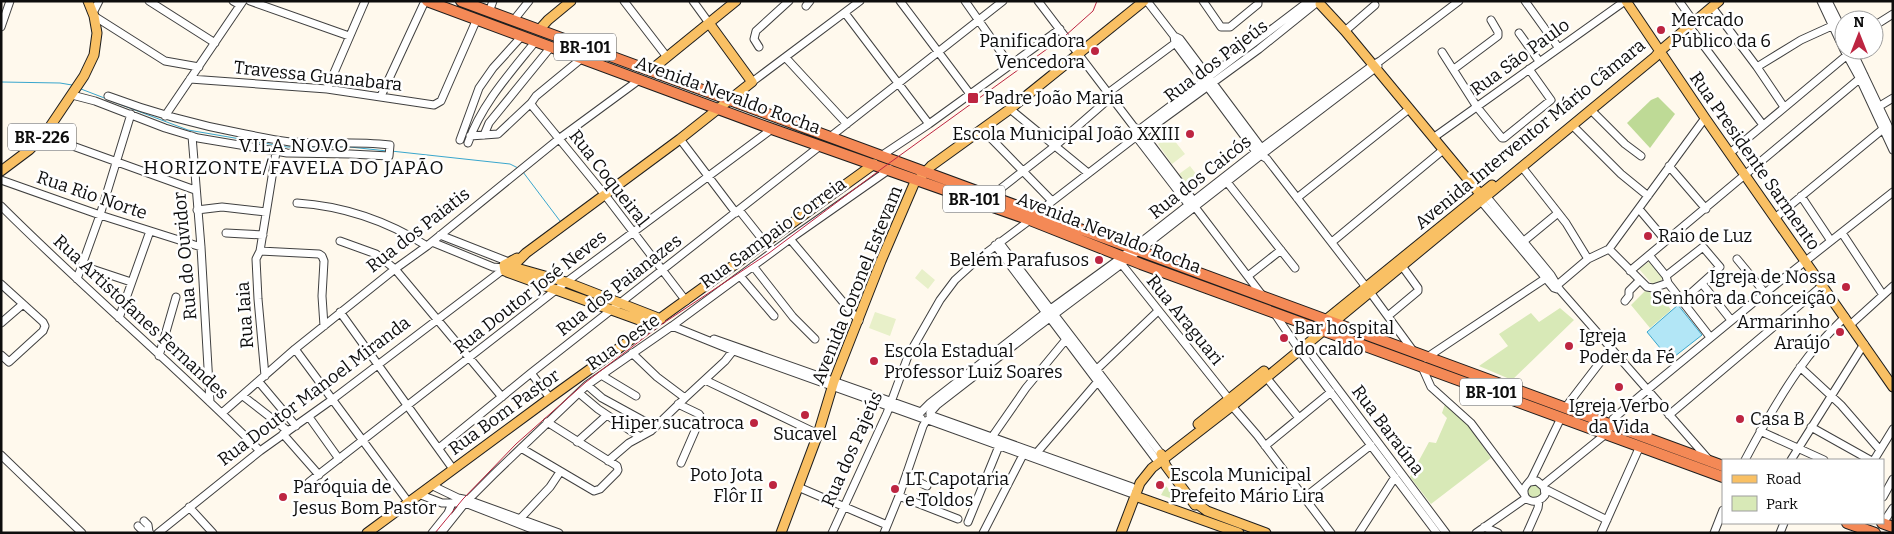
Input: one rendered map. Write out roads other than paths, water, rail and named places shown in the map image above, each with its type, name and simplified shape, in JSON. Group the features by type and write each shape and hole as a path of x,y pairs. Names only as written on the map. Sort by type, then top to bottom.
{"highway":[{"name":"Avenida Nevaldo Rocha","path":"426,1 820,146 890,170 921,176 990,197 1128,257 1275,313 1416,354 1424,362"},
{"name":"Avenida Nevaldo Rocha","path":"461,1 881,156 921,176 1034,217"},
{"path":"478,21 526,36 532,36 539,30"},
{"name":"Avenida Nevaldo Rocha","path":"1128,257 1264,298 1324,326 1608,429 1722,466"},
{"name":"Avenida Nevaldo Rocha","path":"1608,429 1640,446 1722,477"},
{"path":"1850,524 1861,530 1875,533"}],"main road":[{"name":"BR-226","path":"1,171 30,150 45,134 84,76 94,54 97,33 94,15 88,1"},
{"path":"539,30 571,1"},
{"path":"651,70 736,1"},
{"name":"Avenida Coronel Estevam","path":"781,533 818,434 833,384 908,196 921,176 1010,109 1078,53 1146,1"},
{"name":"Rua Presidente Sarmento","path":"1626,1 1704,118 1893,387"},
{"path":"1317,2 1376,65 1409,109 1483,198"},
{"path":"1660,51 1716,4"},
{"path":"709,23 752,82"},
{"name":"Avenida Interventor Mário Câmara","path":"1230,402 1266,377 1368,289 1573,126 1655,58 1660,51"},
{"name":"Avenida Interventor Mário Câmara","path":"1368,289 1402,266 1652,53 1660,51"},
{"name":"Rua Doutor Manoel Miranda","path":"508,267 680,139 752,82"},
{"name":"Rua Sampaio Correia","path":"657,322 874,164"},
{"path":"508,267 566,282 620,304 657,322"},
{"path":"508,267 556,290 612,310 657,322"},
{"name":"Rua Bom Pastor","path":"369,532 550,398 657,322"},
{"name":"Avenida Interventor Mário Câmara","path":"1116,533 1132,492 1142,479 1161,460 1230,402 1300,347"},
{"path":"1161,460 1192,500 1205,521"},
{"path":"1132,492 1239,533"},
{"name":"Avenida Interventor Mário Câmara","path":"1121,533 1132,492"},
{"path":"1192,500 1207,511 1266,533"}],"street":[{"path":"1,27 10,1"},
{"path":"99,1 94,15 165,61 199,67"},
{"path":"149,1 215,43"},
{"path":"250,1 349,36"},
{"path":"326,89 365,1"},
{"path":"381,96 426,1"},
{"path":"489,12 493,1"},
{"path":"513,21 529,1"},
{"path":"624,1 667,58"},
{"path":"693,1 709,23"},
{"path":"760,47 753,36 756,31 789,1"},
{"name":"Rua Doutor Manoel Miranda","path":"752,82 860,1"},
{"path":"900,1 970,94"},
{"path":"965,1 1010,66"},
{"path":"830,137 1003,1"},
{"path":"1038,1 1137,134 1264,298"},
{"path":"1146,1 1416,354"},
{"path":"1203,1 1221,27 1230,27 1258,4 1258,1"},
{"name":"Rua dos Caicós","path":"885,529 899,496 925,417 1033,327 1128,257 1192,204 1262,153 1459,1"},
{"path":"1525,1 1558,47"},
{"name":"Rua São Paulo","path":"1433,138 1558,47 1626,1"},
{"path":"1679,1 1692,24 1763,125"},
{"path":"1821,1 1834,18"},
{"path":"1757,67 1801,40 1834,25 1828,1"},
{"name":"Rua dos Pajeús","path":"832,533 890,404 908,356 940,300 962,272 1137,134 1317,2"},
{"path":"165,116 215,43 238,3"},
{"path":"1716,4 1784,107"},
{"path":"1345,31 1376,5"},
{"path":"845,13 928,124"},
{"path":"1454,70 1498,36 1498,32 1491,20"},
{"name":"Travessa Guanabara","path":"190,79 326,89 434,105 441,101 478,21"},
{"path":"881,156 1060,29"},
{"path":"1518,32 1539,61"},
{"path":"460,140 479,88 493,68 520,37"},
{"path":"990,197 1055,146 1109,95 1176,39"},
{"path":"535,42 501,85 469,140 484,135 498,134 581,59"},
{"path":"484,135 489,123 550,48"},
{"path":"1442,52 1477,107 1500,137 1504,138 1551,100 1529,69"},
{"path":"786,58 847,124"},
{"path":"1730,153 1784,107 1834,60"},
{"path":"1852,60 1893,136"},
{"path":"1862,77 1893,150"},
{"path":"1630,271 1862,77"},
{"name":"Rua dos Paiatis","path":"222,413 340,312 429,244 560,138 639,80"},
{"path":"73,94 196,137 276,152 389,156 389,146 371,142 310,143 201,127 108,96"},
{"path":"1878,107 1893,98"},
{"name":"Rua Coqueiral","path":"534,100 533,106 605,195 686,301"},
{"path":"1010,109 1088,173"},
{"path":"1297,198 1409,109"},
{"path":"1591,110 1625,144 1641,156"},
{"path":"77,279 83,266 131,114"},
{"path":"1557,288 1588,259 1609,250 1704,118"},
{"path":"1573,126 1621,174 1648,196"},
{"name":"Rua do Ouvidor","path":"201,127 196,137 195,190 201,247 210,402"},
{"name":"Rua Doutor José Neves","path":"309,482 566,282 772,129"},
{"path":"982,129 1052,201"},
{"path":"1775,218 1883,130"},
{"path":"45,134 56,140 195,190"},
{"path":"680,139 708,176 766,244"},
{"path":"310,143 310,153"},
{"name":"Rua dos Paianazes","path":"439,448 531,373 820,146"},
{"path":"1332,242 1443,150"},
{"name":"Rua Iaia","path":"265,376 256,259 263,235 276,152"},
{"name":"Rua dos Caicós","path":"1192,204 1227,182 1262,153"},
{"path":"1669,166 1706,209"},
{"path":"1522,167 1558,213 1588,259"},
{"name":"Rua Sampaio Correia","path":"674,325 753,266 890,170"},
{"name":"Rua Rio Norte","path":"1,180 201,247"},
{"path":"1227,182 1295,268"},
{"path":"1546,278 1424,362 1431,387 1472,423 1525,496 1533,502 1539,501 1544,497 1544,487 1608,429 1613,419 1710,337 1893,192"},
{"path":"1801,196 1831,241"},
{"path":"1483,198 1524,241 1557,288"},
{"path":"1483,198 1546,278 1611,348 1711,462"},
{"path":"297,204 318,205 372,219 429,244 493,267 508,267"},
{"name":"Rua Artistofanes Fernandes","path":"1,206 260,451"},
{"path":"197,210 222,207 266,212"},
{"path":"1639,209 1666,241"},
{"path":"1524,241 1558,213"},
{"path":"119,318 150,231"},
{"path":"226,233 263,235"},
{"path":"1842,233 1893,298"},
{"path":"440,235 508,267"},
{"path":"790,240 858,321"},
{"path":"340,241 376,254 395,269 502,397"},
{"path":"997,244 1161,460"},
{"path":"1609,250 1651,288 1667,280 1702,247 1720,267 1682,301"},
{"path":"1248,276 1280,250"},
{"path":"259,252 319,254 322,256 324,261 322,296 324,326"},
{"path":"1649,255 1710,337"},
{"path":"1128,257 1128,272"},
{"name":"Rua Araguari","path":"1128,257 1128,272 1331,533"},
{"path":"1737,259 1765,293"},
{"path":"83,266 131,282"},
{"path":"753,266 793,317 815,339"},
{"path":"1388,316 1418,291 1418,288 1402,266"},
{"name":"Rua Doutor Manoel Miranda","path":"158,533 260,451 309,417 508,267"},
{"path":"740,276 774,316"},
{"path":"1625,301 1629,296 1629,291 1640,280"},
{"path":"1,284 43,322 45,326 43,331 8,362 1,355"},
{"path":"1704,286 1731,320"},
{"path":"1669,415 1822,286"},
{"path":"1746,459 1760,431 1800,367 1813,351 1888,290"},
{"path":"159,356 176,297"},
{"path":"1,323 23,304"},
{"path":"1094,372 1158,311"},
{"path":"340,312 453,469"},
{"name":"Rua Baraúna","path":"1275,313 1446,533"},
{"path":"674,325 999,446 1034,455 1132,492"},
{"name":"Rua Oeste","path":"441,533 466,502 579,392 674,325"},
{"path":"992,437 1016,401 1067,337"},
{"path":"1792,459 1864,344"},
{"name":"Rua Baraúna","path":"1300,347 1331,392 1355,418 1371,445 1437,533"},
{"path":"1525,496 1525,487 1530,482 1563,413 1611,348"},
{"path":"296,349 409,503"},
{"path":"608,461 629,443 652,432 735,349"},
{"path":"632,353 656,377 685,398"},
{"path":"1800,367 1851,415 1880,450"},
{"path":"531,373 550,398"},
{"path":"601,375 636,396"},
{"path":"1266,377 1299,418"},
{"path":"1034,455 1100,379"},
{"path":"705,380 818,434"},
{"path":"259,382 296,426"},
{"path":"587,385 602,398 656,427"},
{"path":"579,392 607,415 640,437"},
{"path":"1265,446 1331,392"},
{"path":"243,396 286,433 319,475"},
{"path":"678,404 699,414 701,417 681,463"},
{"path":"577,442 607,415"},
{"path":"309,417 339,459"},
{"path":"925,417 992,437 1025,452"},
{"path":"521,448 590,489 597,491 617,472 617,466 547,422"},
{"path":"1811,427 1868,459"},
{"path":"1875,459 1893,429"},
{"path":"1760,431 1822,459"},
{"path":"1304,498 1371,445"},
{"path":"968,522 999,446"},
{"path":"1601,533 1640,446"},
{"path":"983,533 1025,452"},
{"path":"1,455 82,533"},
{"path":"519,521 550,487 560,472"},
{"path":"906,476 928,486"},
{"path":"1359,533 1396,477"},
{"path":"1884,495 1893,479"},
{"path":"1530,482 1537,481 1544,487 1607,520"},
{"path":"433,486 466,502 519,521 527,527 542,533"},
{"path":"798,487 844,507 885,529"},
{"path":"421,495 442,503 466,502"},
{"path":"899,496 958,519"},
{"path":"1476,533 1525,496"},
{"path":"1527,533 1538,508 1539,501"},
{"path":"432,533 448,513 452,503"},
{"path":"189,507 214,533"},
{"path":"1886,524 1893,508"},
{"path":"1714,533 1722,513"},
{"path":"141,523 148,525 150,532"},
{"path":"527,527 559,533"},
{"path":"1484,527 1498,533"}],"water":[{"path":"1678,305 1702,335 1670,360 1647,332"}],"waterway":[{"path":"1,82 72,85"},
{"path":"81,89 107,99"},
{"path":"111,101 188,130 287,147 350,147 387,151"},
{"path":"391,151 510,164 518,168"},
{"path":"523,172 560,221"}],"tram line":[{"path":"435,533 463,499 516,444 586,382 662,324 769,253 1065,36 1093,11 1097,1"}],"place":[{"name":"Mercado Público da 6","path":"1661,30"},
{"name":"Panificadora Vencedora","path":"1095,51"},
{"name":"Padre João Maria","path":"973,98"},
{"name":"Escola Municipal João XXIII","path":"1190,134"},
{"name":"Raio de Luz","path":"1648,236"},
{"name":"Belém Parafusos","path":"1099,260"},
{"name":"Igreja de Nossa Senhora da Conceição","path":"1846,287"},
{"name":"Armarinho Araújo","path":"1840,332"},
{"name":"Bar hospital do caldo","path":"1284,338"},
{"name":"Igreja Poder da Fé","path":"1569,346"},
{"name":"Escola Estadual Professor Luiz Soares","path":"874,361"},
{"name":"Igreja Verbo da Vida","path":"1619,387"},
{"name":"Sucavel","path":"805,415"},
{"name":"Casa B","path":"1740,419"},
{"name":"Hiper sucatroca","path":"754,423"},
{"name":"Poto Jota Flôr II","path":"773,485"},
{"name":"Escola Municipal Prefeito Mário Lira","path":"1160,485"},
{"name":"LT Capotaria e Toldos","path":"895,489"},
{"name":"Paróquia de Jesus Bom Pastor","path":"283,497"}],"district":[{"name":"VILA NOVO HORIZONTE/FAVELA DO JAPÃO","path":"294,156"}]}
